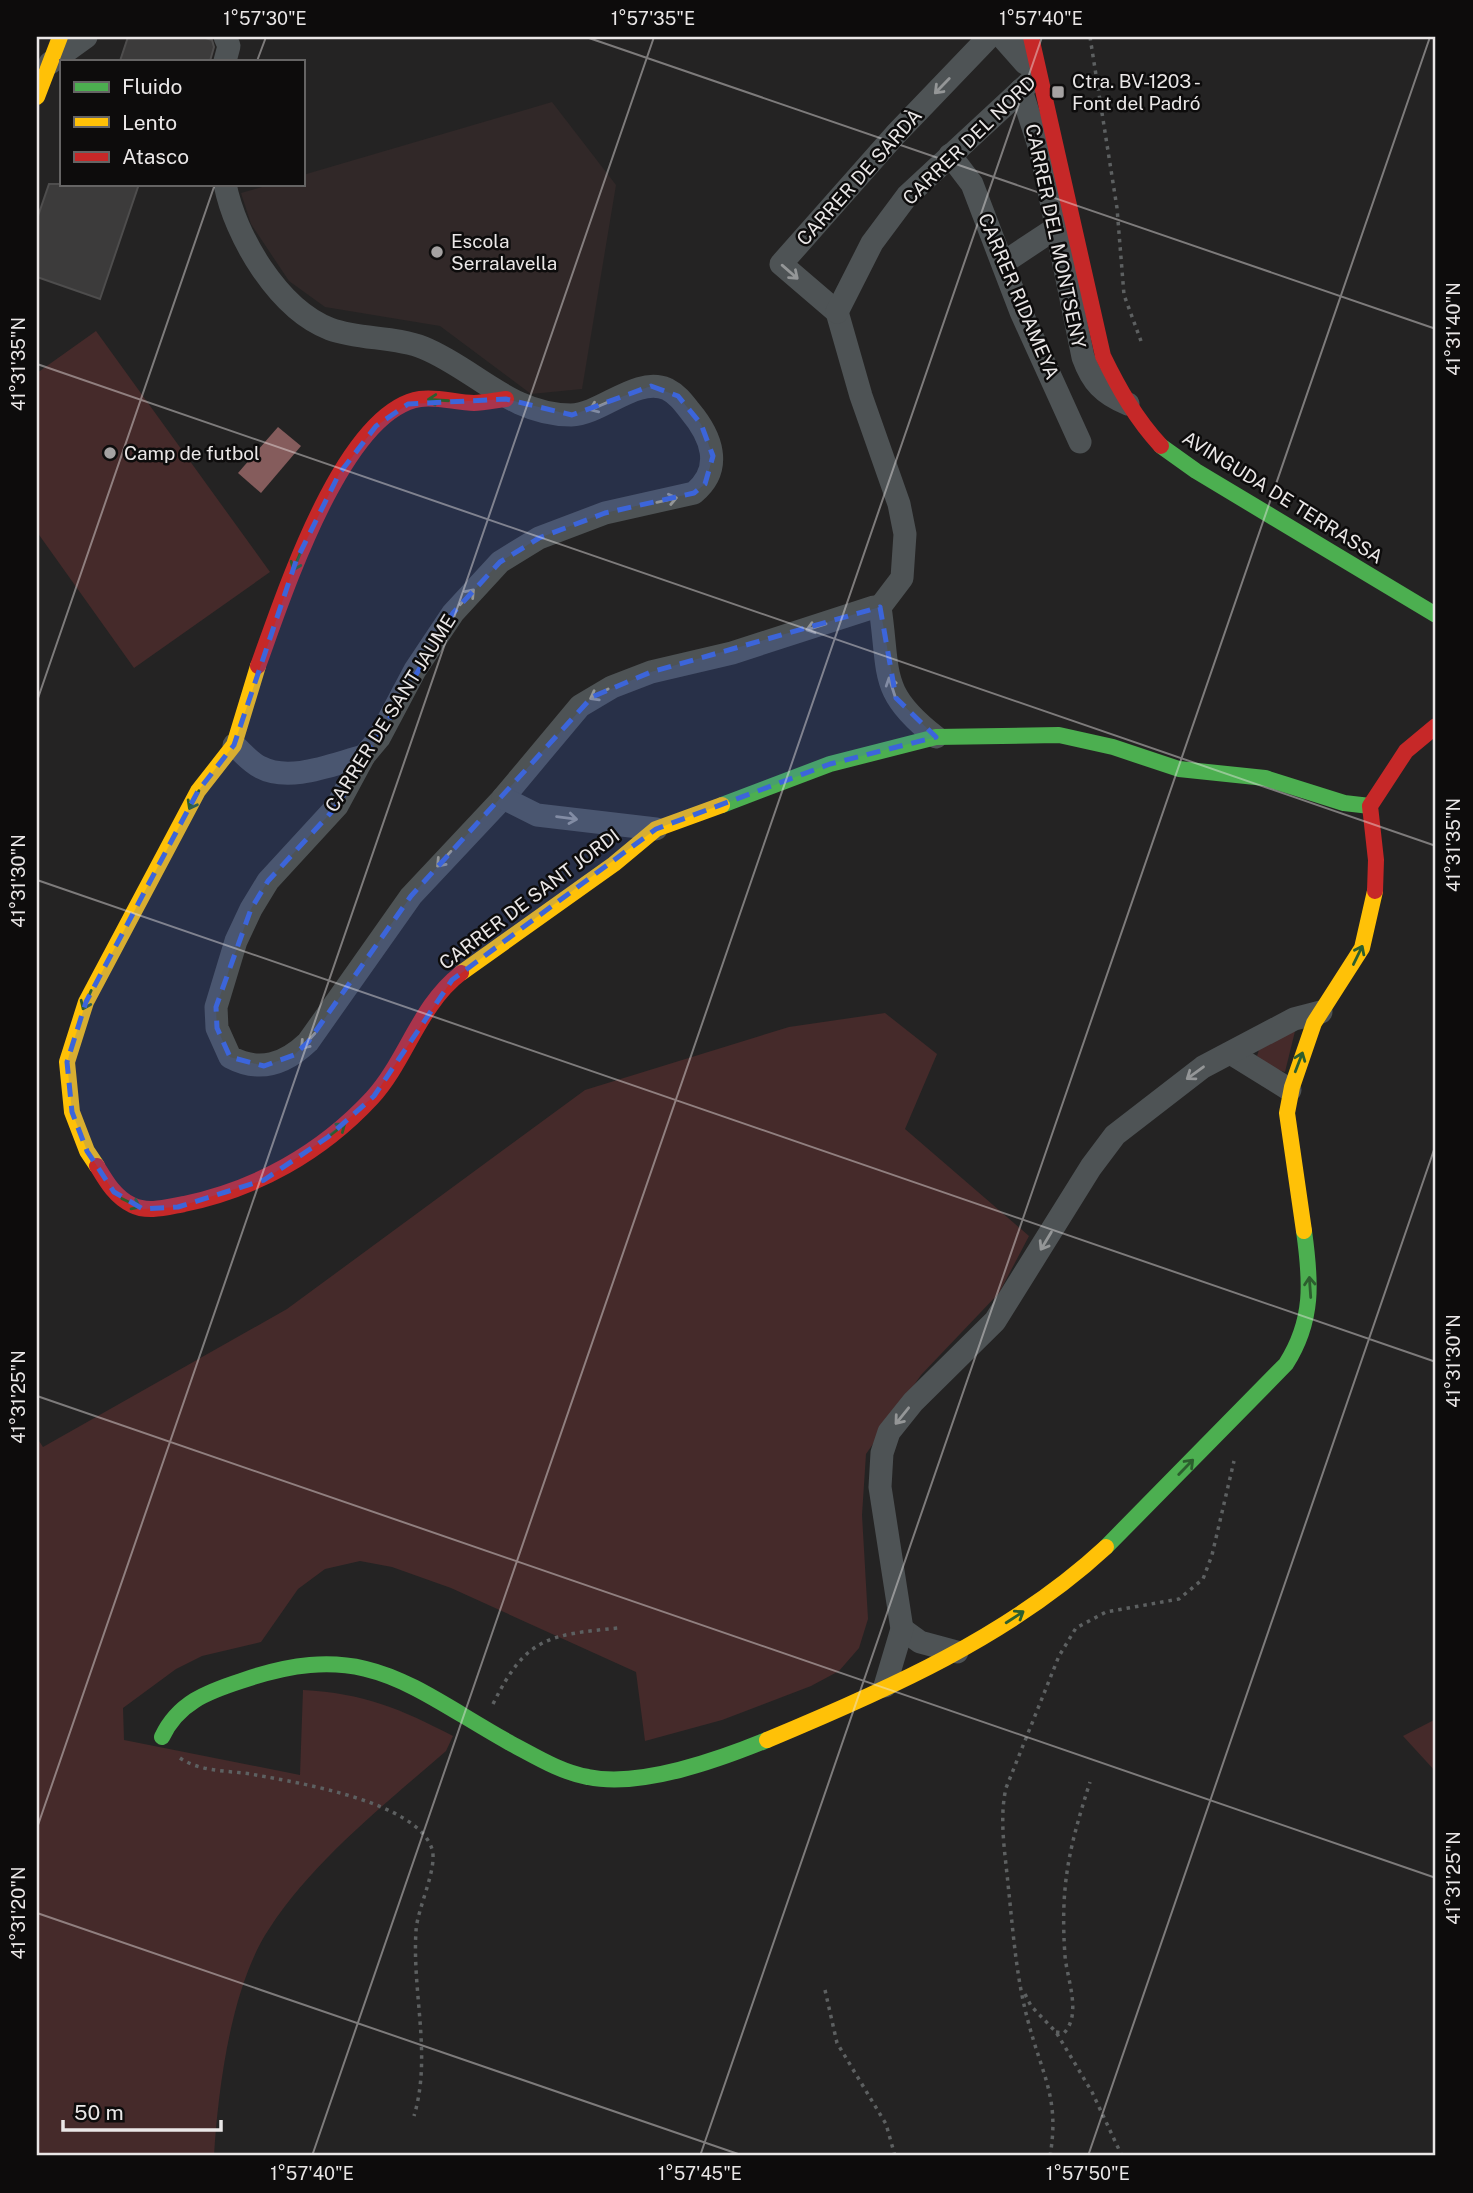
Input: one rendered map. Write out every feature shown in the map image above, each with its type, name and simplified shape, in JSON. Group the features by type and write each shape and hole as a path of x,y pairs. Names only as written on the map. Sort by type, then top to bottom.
{"street":[{"path":"37,97 60,37"},
{"path":"50,63 86,37"},
{"path":"225,37 229,46 225,60"},
{"name":"CARRER DE SARDÀ","path":"837,312 781,264 895,135 989,37"},
{"path":"1002,37 1026,63 1030,61 1021,37"},
{"name":"CARRER DEL NORD","path":"837,312 872,243 907,196 1041,72 1031,37"},
{"path":"1003,263 1065,222 1041,72"},
{"name":"CARRER DEL MONTSENY","path":"1021,90 1065,222 1079,341 1088,373 1108,396 1128,404"},
{"name":"CARRER RIDAMEYA","path":"950,155 972,184 1080,442"},
{"name":"CARRER DE SANT JAUME","path":"226,186 240,233 254,256 279,290 303,313 330,329 423,348 506,399 530,408 572,415 651,386 665,389 678,397 701,424 711,442 713,456 705,484 694,493 605,513 540,538 500,562 453,613 415,670 379,738 364,756 337,806 268,881 236,941 215,1020 222,1046 230,1057 240,1062 264,1066 279,1063 294,1055 308,1042 411,896 503,798 580,706 602,692 651,672 732,653 880,607"},
{"path":"837,312 861,396 899,504 905,534 901,578 880,607 885,658 896,698 908,715 936,737"},
{"path":"364,756 292,774 258,767 234,745 248,695 296,561 339,474 360,443 394,411 420,399 474,403 506,399"},
{"name":"AVINGUDA DE TERRASSA","path":"1128,404 1163,448 1196,471 1436,615"},
{"path":"162,1737 171,1719 195,1698 274,1671 322,1663 355,1664 397,1678 483,1727 579,1775 606,1782 637,1781 778,1736 957,1652 1068,1581 1160,1494 1278,1375 1293,1356 1301,1338 1311,1301 1288,1123 1290,1090 1321,1012 1347,977 1368,932 1377,881 1378,853 1370,806 1406,751 1418,737 1436,726"},
{"name":"CARRER DE SANT JORDI","path":"234,745 198,791 107,960 86,1002 67,1062 72,1112 88,1151 114,1192 123,1200 143,1209 178,1208 217,1197 264,1180 297,1160 354,1116 374,1096 406,1049 419,1022 452,980 614,864 656,829 830,764 936,737 1059,735 1113,747 1179,769 1265,778 1343,803 1370,806"},
{"path":"503,798 537,815 656,829"},
{"path":"885,1686 902,1629 880,1487 882,1453 889,1432 913,1402 995,1321 1091,1167 1115,1135 1203,1067 1294,1019 1321,1012"},
{"path":"1232,1054 1290,1090"},
{"path":"902,1629 920,1642 957,1652"}],"path":[{"path":"1090,37 1117,208 1124,295 1141,341"},
{"path":"1122,2156 1092,2092 1056,2032 1036,2013 1024,1992 1017,1971 1003,1825 1003,1799 1011,1772 1059,1656 1076,1628 1106,1612 1179,1599 1203,1579 1212,1555 1235,1457"},
{"path":"483,1727 512,1671 526,1653 543,1640 563,1634 618,1628"},
{"path":"162,1737 186,1763 316,1787 365,1802 405,1818 427,1840 433,1860 416,1931 422,2062 414,2116"},
{"path":"1056,2032 1064,2033 1073,2017 1065,1949 1064,1879 1090,1782"},
{"path":"825,1990 837,2043 886,2124 895,2156"},
{"path":"1024,1992 1027,2021 1051,2096 1054,2128 1050,2156"}],"highlighted area":[{"path":"651,386 678,396 701,424 713,456 705,484 694,493 605,513 539,538 500,562 453,613 337,806 268,881 251,909 216,1007 217,1028 230,1057 264,1066 294,1055 308,1042 411,896 592,697 651,672 880,607 896,698 936,737 830,764 656,829 452,980 374,1096 328,1137 264,1180 178,1207 143,1209 114,1192 87,1151 72,1112 67,1062 86,1002 198,791 234,745 296,561 339,474 376,426 408,404 506,399 572,415"}],"shaded area":[{"name":"Escola Serralavella","path":"552,102 616,185 582,389 531,394 440,326 325,307 289,281 251,224 241,193 266,186 304,186 304,175"},
{"name":"Camp de futbol","path":"96,331 270,572 134,668 37,532 37,373"},
{"path":"278,427 301,446 261,493 238,473"},
{"path":"885,1013 937,1054 905,1129 1029,1236 999,1293 921,1375 866,1454 862,1515 868,1619 859,1648 839,1671 811,1686 722,1720 645,1741 636,1672 451,1588 392,1567 360,1561 325,1569 298,1589 261,1642 202,1656 176,1669 123,1708 124,1740 300,1775 303,1690 363,1699 416,1718 453,1736 446,1751 328,1857 269,1929 256,1952 236,2008 223,2070 214,2156 37,2156 37,1438 43,1447 287,1309 585,1090 789,1027"},
{"path":"1296,1027 1285,1072 1275,1069 1257,1056 1259,1050"},
{"path":"1436,1719 1436,1772 1403,1736"}],"building":[{"path":"128,37 202,37 212,40 214,47 210,60 120,60"},
{"path":"49,184 138,186 100,299 37,277 37,219"}],"traffic: fast":[{"path":"1161,446 1196,471 1436,615"},
{"path":"722,805 830,764 936,737 1059,735 1113,747 1179,769 1265,778 1344,803 1370,806"},
{"path":"1106,1547 1286,1364 1302,1332 1306,1316 1309,1283 1304,1231"},
{"path":"162,1737 176,1715 205,1695 284,1669 321,1664 353,1666 383,1674 442,1703 548,1763 588,1777 631,1779 655,1775 726,1756 767,1740"}],"traffic: slow":[{"path":"37,97 60,37"},
{"path":"97,1166 87,1151 72,1112 67,1062 86,1002 198,791 234,745 258,666"},
{"path":"461,973 614,864 656,829 722,805"},
{"path":"1304,1231 1287,1113 1292,1087 1314,1023 1362,948 1375,891"},
{"path":"767,1740 902,1680 988,1634 1069,1579 1106,1547"}],"traffic: jam":[{"path":"1031,37 1103,356 1129,403 1161,446"},
{"path":"258,666 299,556 319,513 341,472 365,437 392,411 420,399 474,403 506,399"},
{"path":"1375,891 1376,860 1370,806 1406,751 1436,726"},
{"path":"97,1166 121,1198 132,1205 151,1209 171,1207 237,1189 286,1166 331,1136 372,1098 434,1001 461,973"}],"place":[{"name":"Ctra. BV-1203 - Font del Padró","path":"1058,92"},
{"name":"Escola Serralavella","path":"437,252"},
{"name":"Camp de futbol","path":"110,453"}]}
